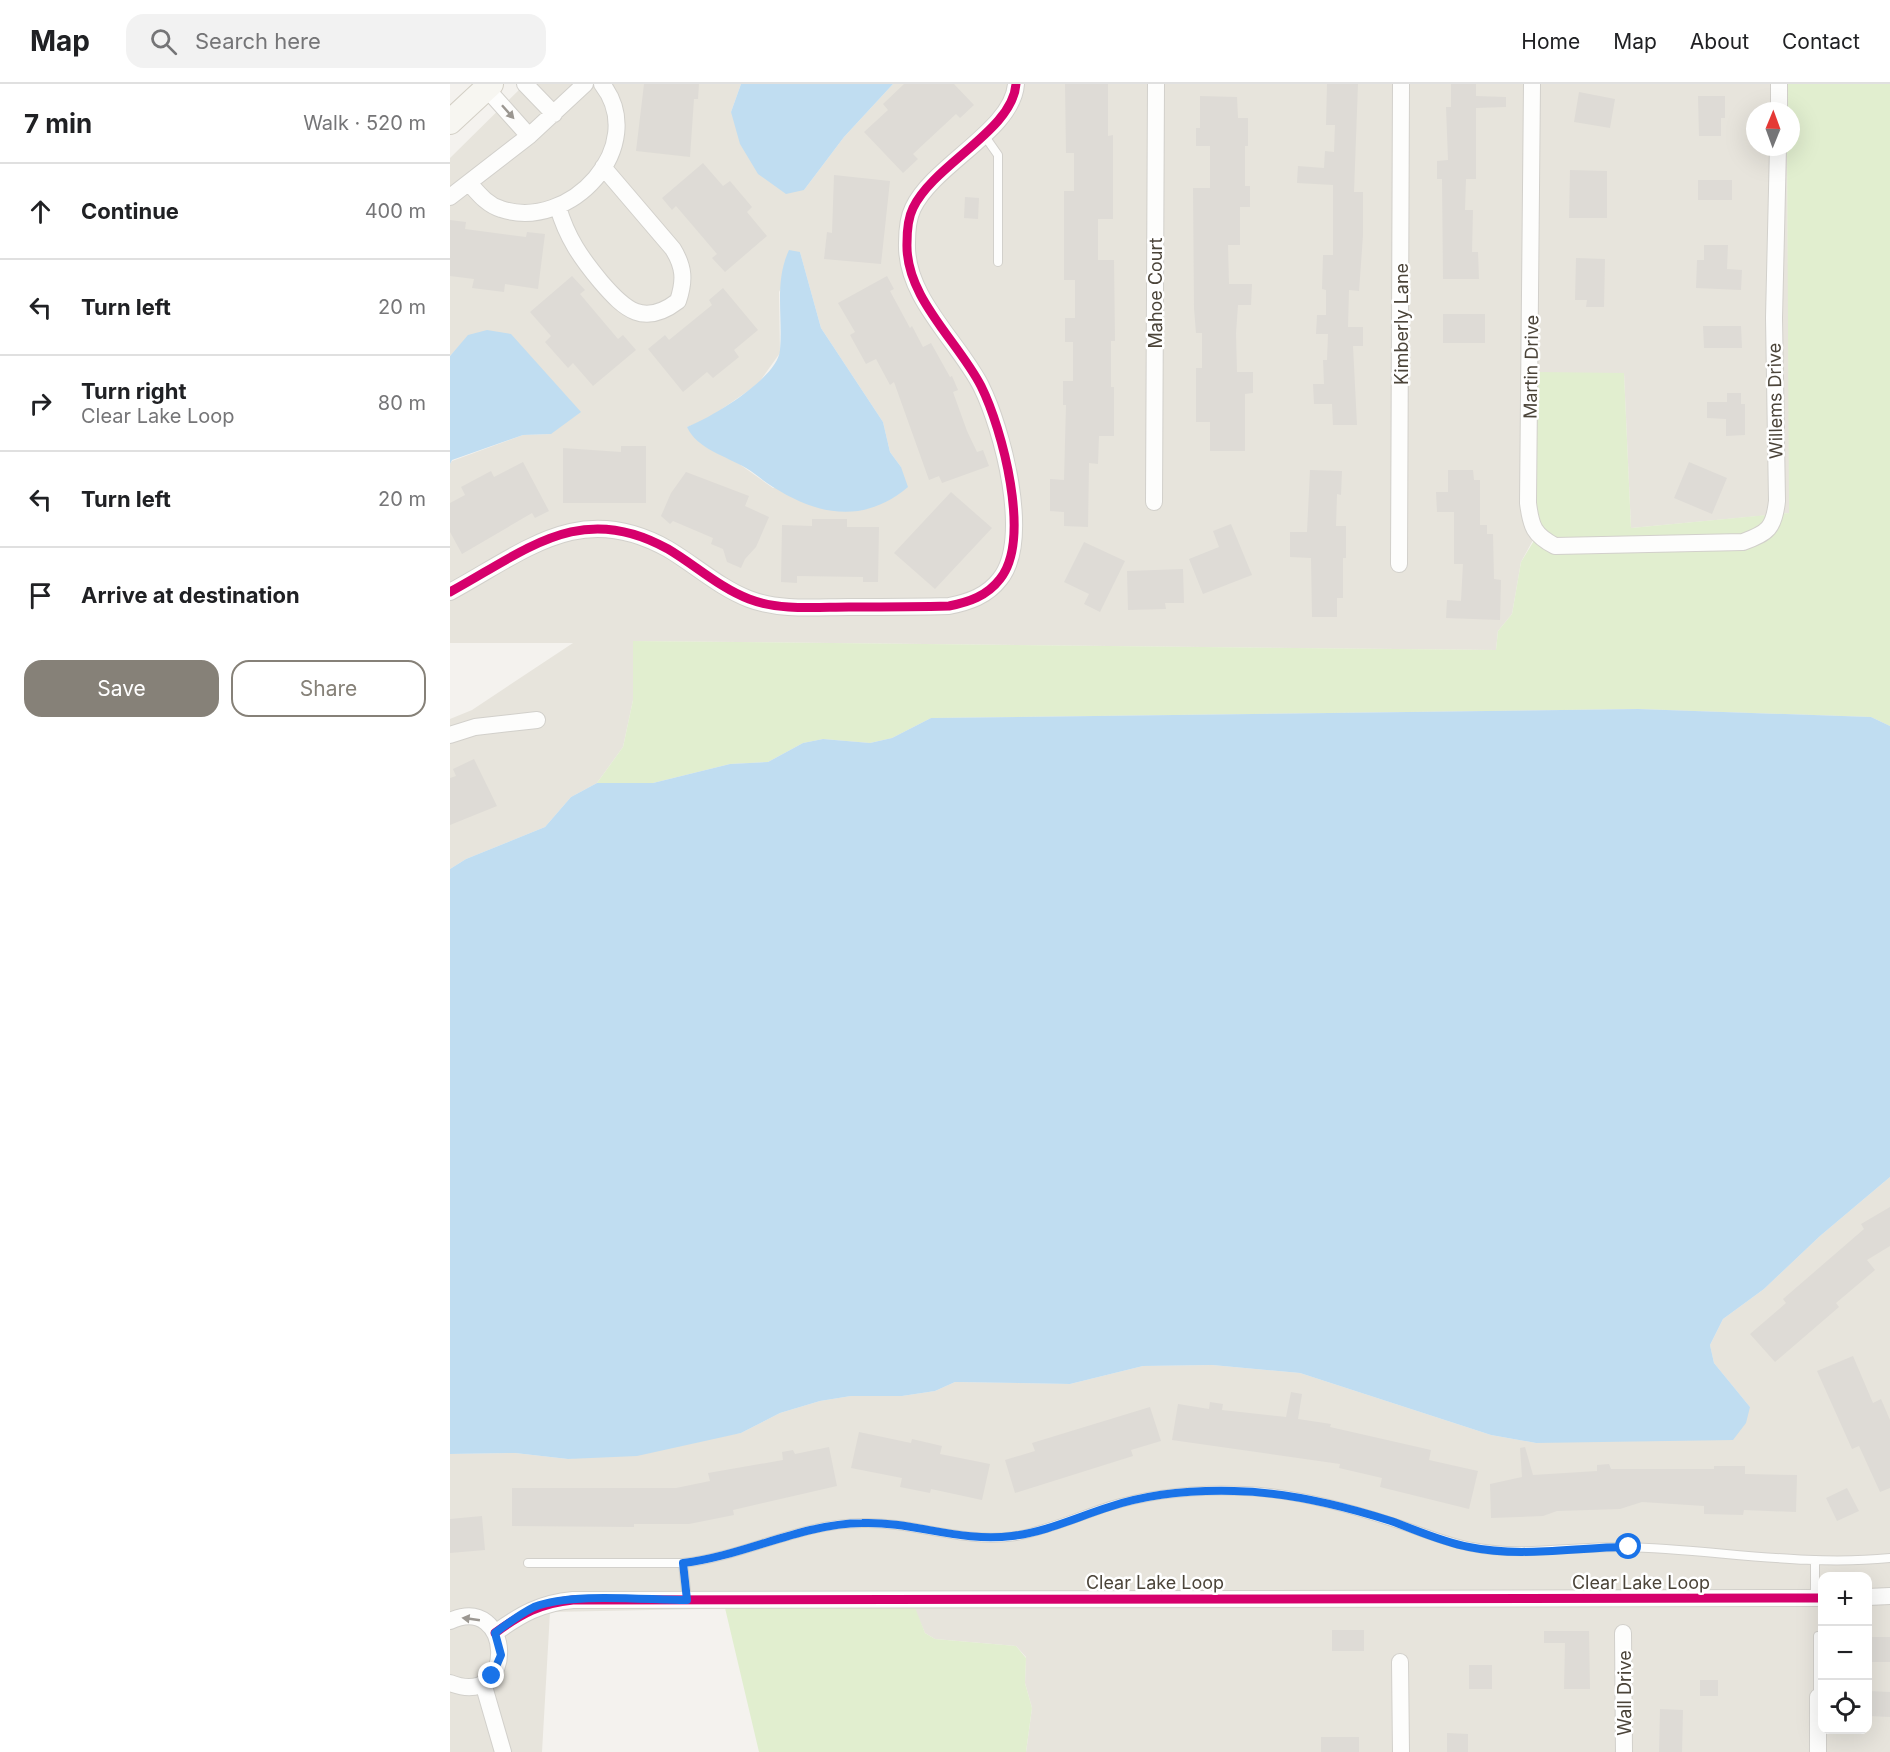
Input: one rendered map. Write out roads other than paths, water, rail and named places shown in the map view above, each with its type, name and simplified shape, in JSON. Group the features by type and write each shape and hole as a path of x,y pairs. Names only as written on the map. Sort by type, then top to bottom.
{"main road":[{"path":"450,122 488,85"}],"street":[{"path":"525,84 554,114"},
{"path":"450,197 529,136 585,84"},
{"path":"469,183 485,200 500,209 532,213 568,203 584,190 603,167 615,144 617,125 613,101 602,84"},
{"path":"450,592 555,535 597,527 636,533 673,552 731,590 750,599 769,604 808,608 950,606 969,602 987,593 1001,578 1009,561 1013,538 1010,476 1006,454 992,411 974,373 915,283 909,266 907,245 913,208 924,192 1010,107 1016,84"},
{"name":"Mahoe Court","path":"1154,502 1156,84"},
{"name":"Kimberly Lane","path":"1399,564 1401,84"},
{"name":"Martin Drive","path":"1532,84 1530,520 1538,537 1555,546 1647,545"},
{"path":"1779,84 1779,102"},
{"path":"488,85 529,136"},
{"name":"Willems Drive","path":"1647,545 1743,542 1763,535 1775,520 1777,501 1774,318 1778,156"},
{"path":"558,207 564,229 578,255 628,309 654,314 678,301 684,275 681,262 673,249 603,167"},
{"path":"450,735 475,727 537,720"},
{"path":"1872,1597 1890,1596"},
{"name":"Clear Lake Loop","path":"495,1633 520,1614 553,1602 1818,1598"},
{"path":"450,1621 467,1617 478,1619 495,1633 501,1655 492,1676 483,1683 462,1687 450,1683"},
{"name":"Wall Drive","path":"1623,1633 1624,1752"},
{"path":"1400,1662 1401,1752"},
{"path":"483,1683 503,1752"},
{"path":"1818,1734 1818,1752"}],"lane":[{"path":"983,134 998,155 998,262"},
{"path":"528,1563 683,1563 715,1559 802,1532 862,1522 966,1536 1013,1536 1049,1528 1127,1502 1212,1491 1268,1493 1306,1498 1387,1520 1462,1545 1493,1551 1539,1552 1629,1547 1815,1560 1890,1558"},
{"path":"1815,1560 1818,1588"},
{"path":"683,1563 687,1600"}],"water":[{"path":"741,84 893,84 844,137 804,190 786,194 758,174 740,144 731,112"},
{"path":"789,250 800,252 821,328 883,422 890,452 901,467 908,487 875,507 841,512 824,510 790,497 746,468 705,446 692,435 687,427 742,396 768,373 776,361 781,337 780,287 784,262"},
{"path":"487,330 511,334 581,412 551,434 523,435 452,460 450,464 450,356 468,335"},
{"path":"1638,709 1871,717 1890,726 1890,1177 1820,1236 1764,1289 1723,1319 1710,1345 1714,1363 1750,1407 1746,1423 1733,1440 1536,1443 1491,1435 1300,1373 1212,1365 1143,1366 1070,1384 955,1382 935,1391 902,1396 851,1396 820,1401 780,1413 741,1433 637,1456 568,1459 515,1453 450,1454 450,869 466,859 545,827 571,797 597,783 653,783 730,764 768,762 803,743 823,739 870,743 892,738 931,718"}]}
